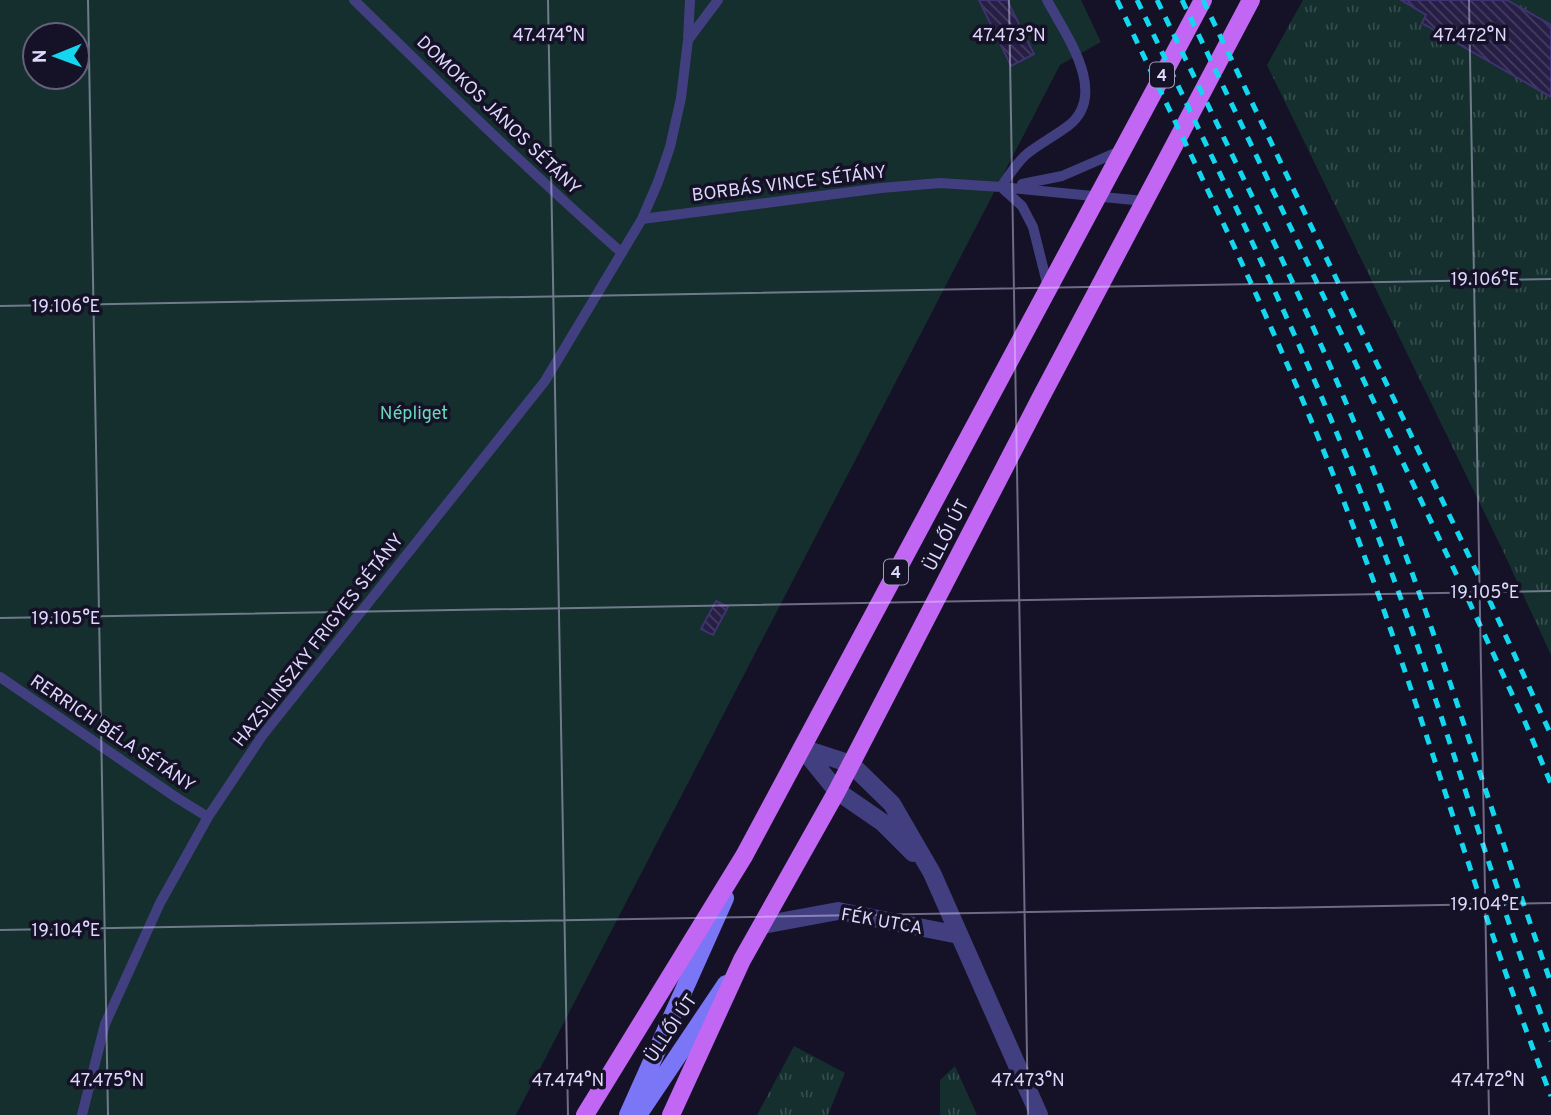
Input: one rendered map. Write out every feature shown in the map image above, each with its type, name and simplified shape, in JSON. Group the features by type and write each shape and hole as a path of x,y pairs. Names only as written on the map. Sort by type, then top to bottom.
{"main road":[{"name":"ÜLLŐI ÚT","path":"628,1115 744,856 1203,0"},
{"name":"ÜLLŐI ÚT","path":"638,1115 742,960 837,791 1251,0"},
{"path":"585,1115 744,856"},
{"path":"671,1115 742,960"}],"street":[{"name":"FÉK UTCA","path":"802,748 850,764 892,804 932,873 1039,1115"},
{"name":"FÉK UTCA","path":"802,748 837,791 882,822 932,873"},
{"name":"FÉK UTCA","path":"763,925 838,911 959,934"}],"lane":[{"name":"DOMOKOS JÁNOS SÉTÁNY","path":"354,0 451,95 622,253"},
{"name":"HAZSLINSZKY FRIGYES SÉTÁNY","path":"82,1115 105,1024 160,903 208,817 262,736 545,381 642,219 670,147 681,98 690,0"},
{"path":"688,40 718,0"},
{"path":"1001,187 1027,154 1070,124 1081,113 1084,103 1084,75 1077,55 1047,0"},
{"path":"1001,187 1062,176 1122,150"},
{"name":"BORBÁS VINCE SÉTÁNY","path":"642,219 881,188 940,183 1001,187"},
{"path":"1001,187 1144,201"},
{"path":"1001,187 1022,205 1033,227 1048,288"},
{"name":"RERRICH BÉLA SÉTÁNY","path":"0,677 208,817"}],"green space":[{"name":"Népliget","path":"0,0 1081,0 1101,42 1060,65 516,1115 0,1115"},
{"path":"1303,0 1551,0 1551,655 1267,65"},
{"path":"794,1046 845,1073 828,1115 757,1115"},
{"path":"955,1066 977,1115 940,1115 940,1080"}],"building":[{"path":"979,0 1007,0 1034,54 1011,66"},
{"path":"1401,0 1507,0 1551,25 1551,97 1422,23 1426,15"},
{"path":"716,601 728,607 713,635 701,629"}],"railway":[{"path":"1117,0 1262,308 1342,497 1551,1096"},
{"path":"1137,0 1263,265 1350,466 1400,597 1551,1041"},
{"path":"1157,0 1301,301 1379,484 1425,608 1551,983"},
{"path":"1182,0 1460,582 1551,784"},
{"path":"1203,0 1477,573 1551,735"}]}
